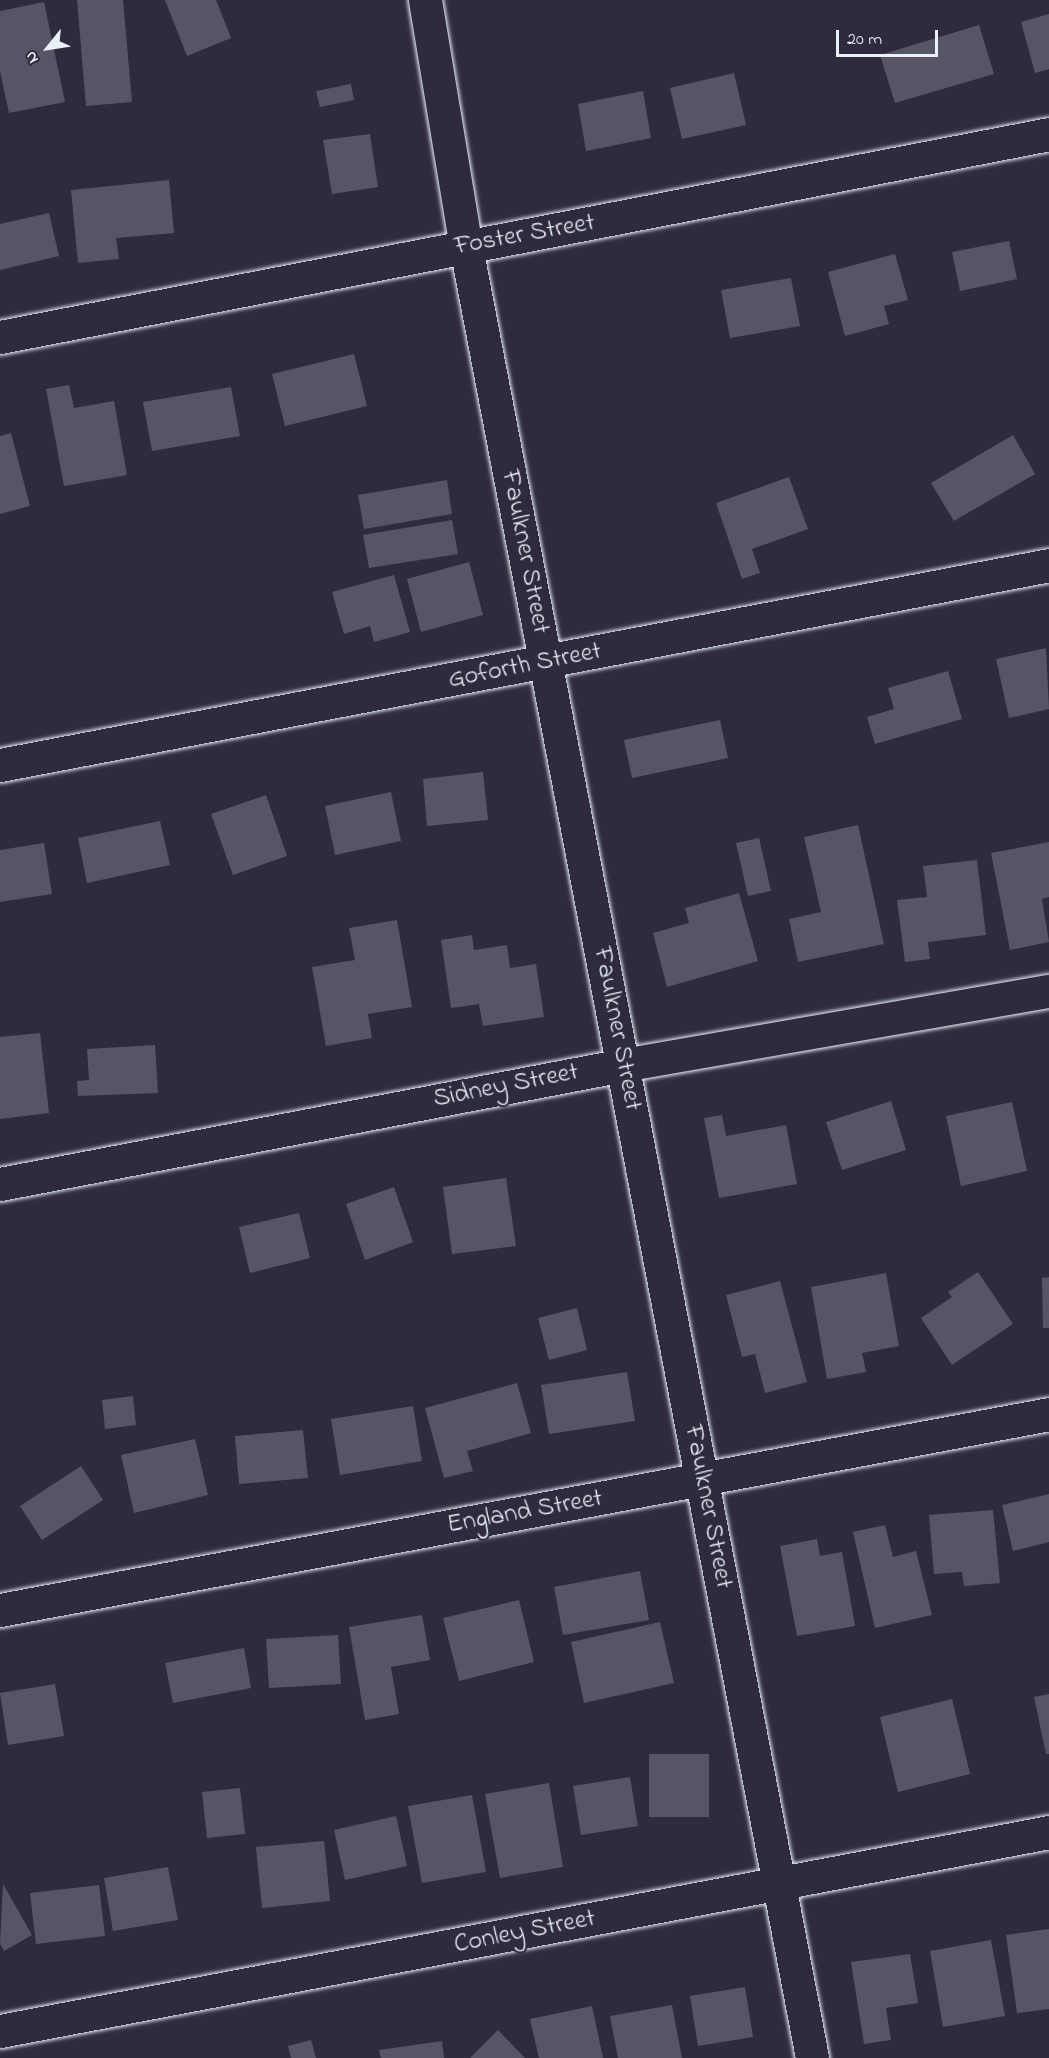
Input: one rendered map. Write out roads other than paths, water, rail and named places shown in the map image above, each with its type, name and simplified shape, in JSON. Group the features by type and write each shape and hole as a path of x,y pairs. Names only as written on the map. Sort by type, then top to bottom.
{"street":[{"name":"Faulkner Street","path":"425,0 466,247 812,2058"},
{"name":"Foster Street","path":"0,337 1049,134"},
{"name":"Goforth Street","path":"0,765 546,663 1049,565"},
{"name":"Sidney Street","path":"0,1184 623,1065 1049,991"},
{"name":"England Street","path":"0,1610 702,1481 1049,1414"},
{"name":"Conley Street","path":"0,2031 780,1886 1049,1832"}]}
